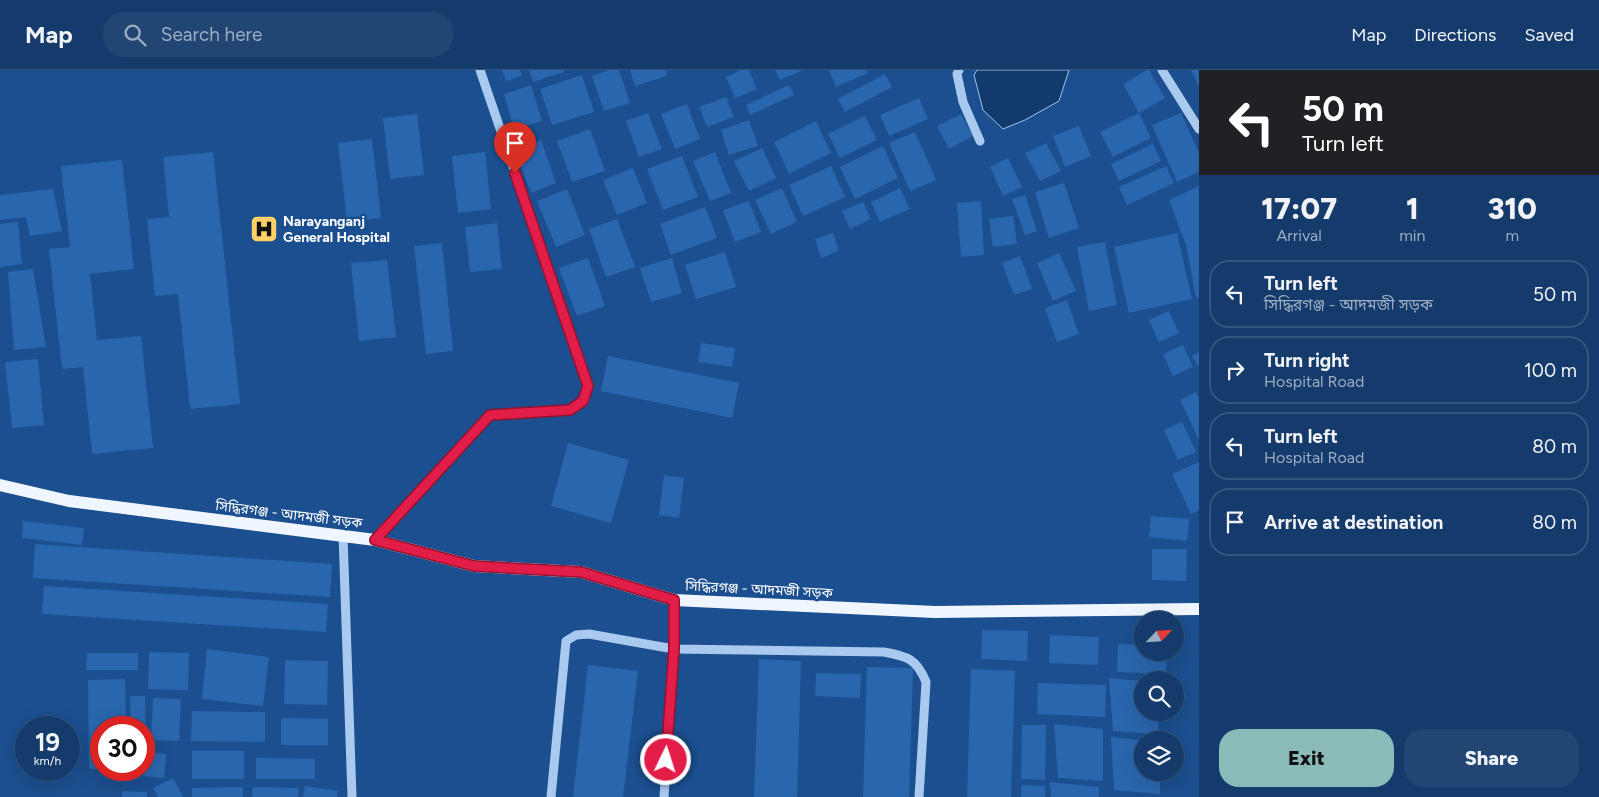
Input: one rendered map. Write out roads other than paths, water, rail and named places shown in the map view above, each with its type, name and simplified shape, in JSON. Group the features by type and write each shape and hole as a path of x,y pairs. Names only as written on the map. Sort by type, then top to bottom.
{"main road":[{"name":"সিদ্ধিরগঞ্জ - আদমজী সড়ক","path":"0,485 69,501 375,540 474,566 581,572 674,600 935,612 1199,609"}],"street":[{"path":"375,540 490,415 570,410 583,401 588,386 480,70"},
{"path":"959,70 957,74 963,102 980,141"},
{"path":"1162,70 1199,130"},
{"path":"343,535 352,797"},
{"path":"664,797 674,649 674,600"},
{"path":"551,797 566,641 576,635 589,634 674,649 884,652 905,656 920,668 926,682 919,797"}],"water":[{"path":"977,70 1069,70 1059,101 1025,120 1003,129 983,110 974,75"}],"place":[{"name":"Narayanganj General Hospital","path":"264,229"}]}
